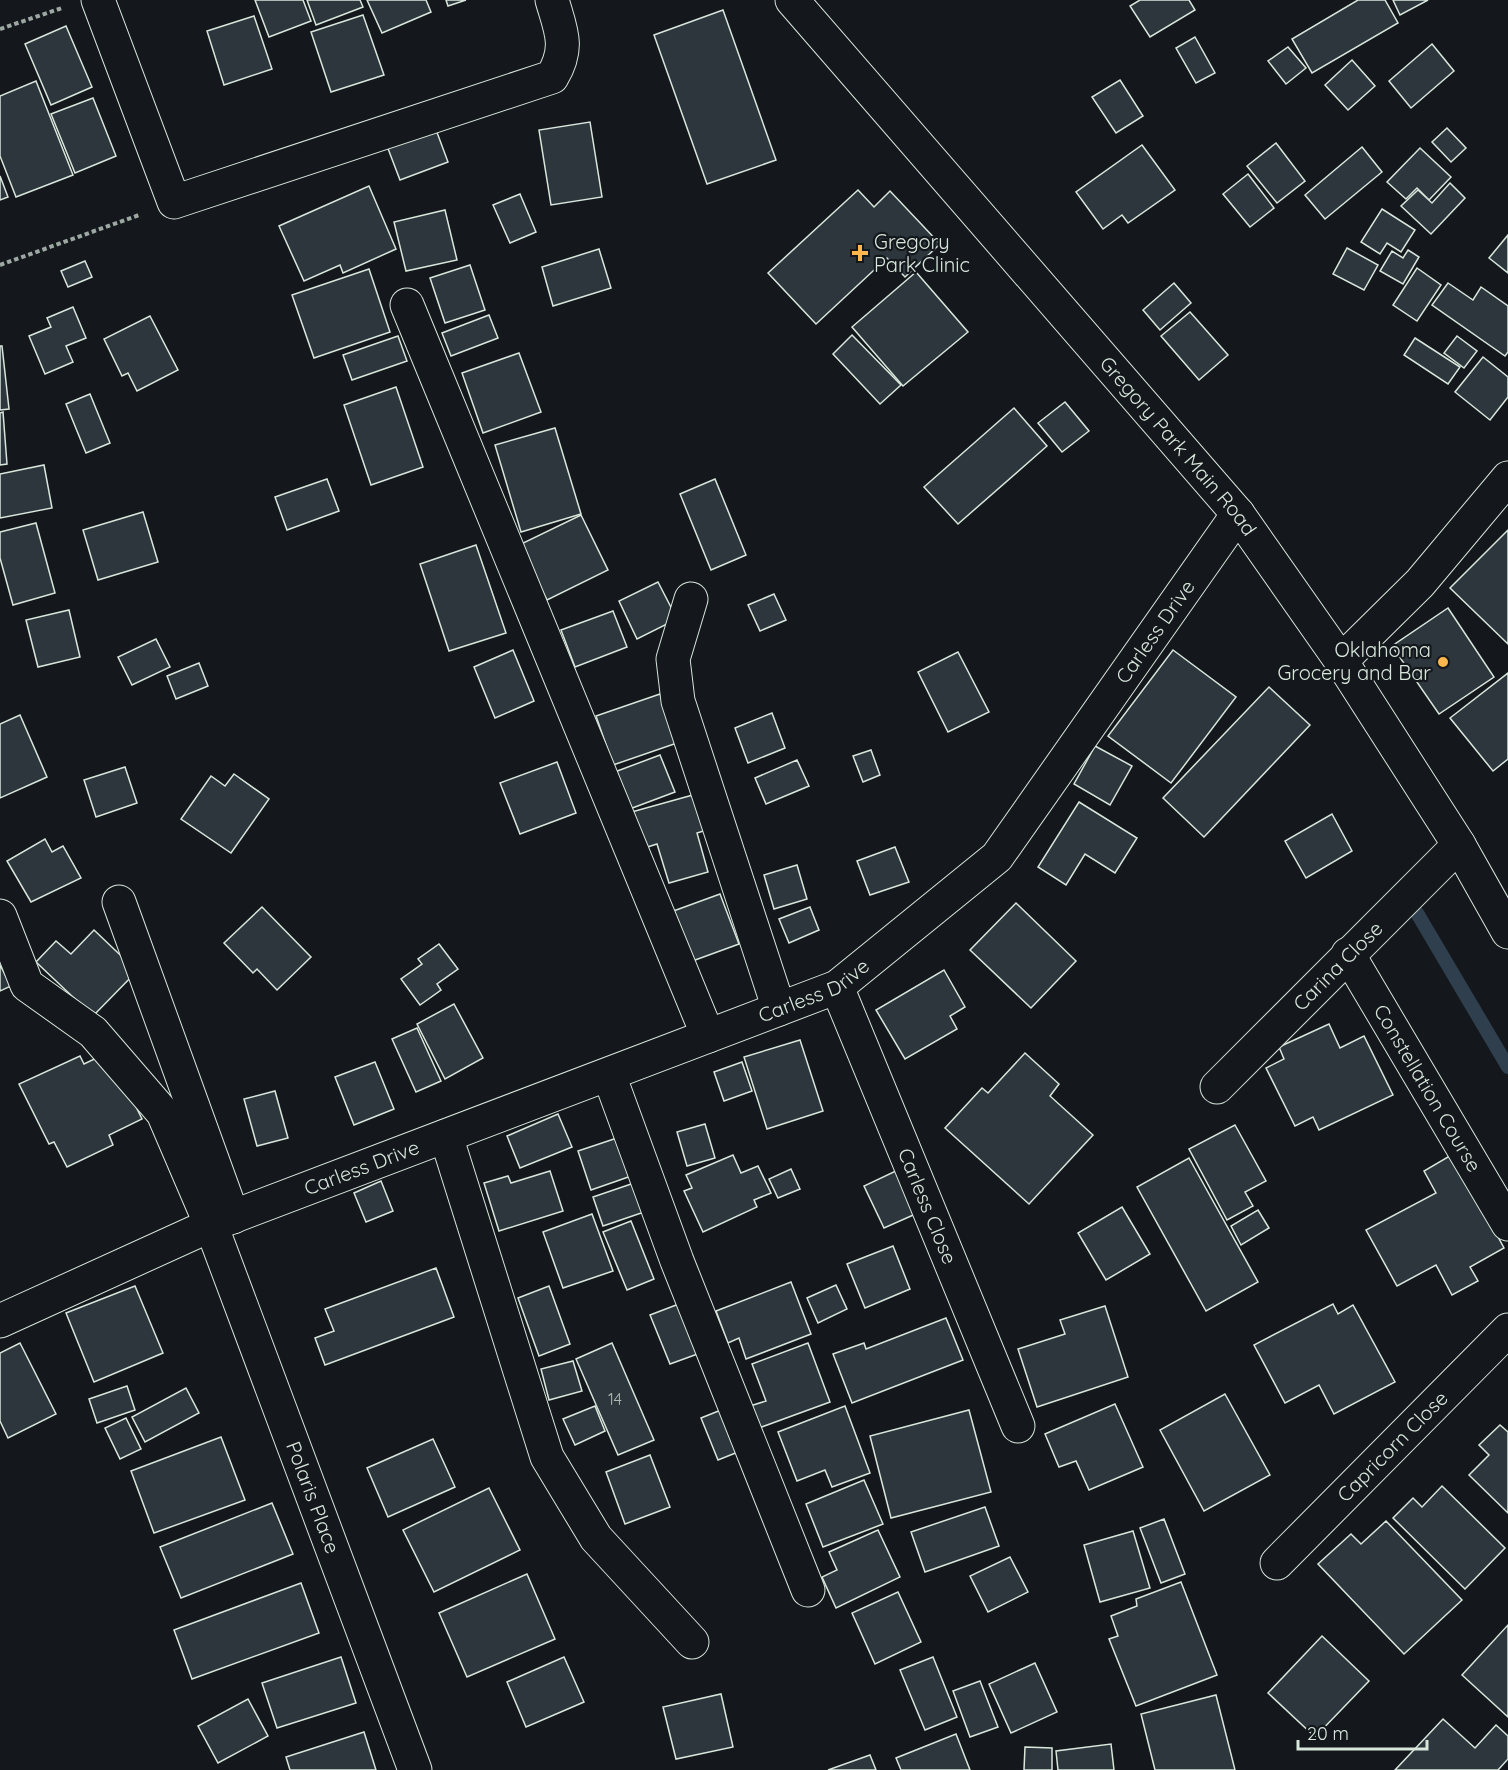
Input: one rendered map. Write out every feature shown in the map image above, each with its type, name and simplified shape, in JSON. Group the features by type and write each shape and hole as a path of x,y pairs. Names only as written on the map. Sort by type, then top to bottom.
{"street":[{"path":"98,0 174,202 552,77 560,63 564,44 552,0"},
{"name":"Gregory Park Main Road","path":"792,0 1238,514 1341,661 1452,852 1508,932"},
{"path":"407,305 708,1036"},
{"path":"1341,661 1420,583 1508,478"},
{"name":"Carless Drive","path":"0,1321 222,1221 837,987 997,856 1238,514"},
{"path":"691,599 673,659 678,701 779,1009"},
{"name":"Carina Close","path":"1216,1087 1452,852"},
{"path":"119,902 222,1221"},
{"path":"0,916 27,985 93,1032 163,1113 222,1221"},
{"name":"Constellation Course","path":"1348,954 1508,1224"},
{"name":"Carless Close","path":"837,987 1018,1426"},
{"path":"609,1075 677,1261 808,1590"},
{"path":"446,1136 547,1457 596,1538 692,1642"},
{"name":"Polaris Place","path":"222,1221 415,1770"},
{"name":"Capricorn Close","path":"1277,1563 1508,1330"}],"path":[{"path":"0,29 63,7"},
{"path":"0,266 174,202"}],"building":[{"path":"255,0 303,0 311,21 269,37"},
{"path":"307,0 360,0 363,7 316,25"},
{"path":"367,0 426,0 431,12 382,33"},
{"path":"446,0 466,0 448,6"},
{"path":"1140,0 1189,0 1195,10 1150,37 1130,6"},
{"path":"1358,0 1385,0 1398,23 1312,73 1292,39"},
{"path":"1393,0 1428,0 1400,15"},
{"path":"723,10 776,160 707,184 654,35"},
{"path":"363,15 384,75 331,92 311,32"},
{"path":"254,16 272,69 224,85 207,31"},
{"path":"66,26 92,87 51,105 25,44"},
{"path":"1195,37 1215,73 1196,83 1176,48"},
{"path":"1432,44 1454,71 1411,108 1389,81"},
{"path":"1288,47 1306,68 1286,84 1268,61"},
{"path":"1352,60 1375,86 1348,110 1325,85"},
{"path":"1120,80 1143,116 1116,133 1092,97"},
{"path":"36,81 73,175 16,197 0,156 0,96"},
{"path":"93,98 116,156 75,173 51,114"},
{"path":"590,122 602,197 551,205 539,130"},
{"path":"435,127 448,162 400,180 387,146"},
{"path":"1447,128 1466,148 1451,162 1432,142"},
{"path":"1276,143 1305,181 1277,203 1247,166"},
{"path":"1142,145 1175,190 1128,223 1122,215 1103,229 1076,192"},
{"path":"1362,147 1382,172 1325,219 1305,195"},
{"path":"1420,148 1451,177 1429,200 1417,188 1406,199 1387,182"},
{"path":"1248,174 1274,208 1250,227 1223,194"},
{"path":"0,176 8,197 0,200"},
{"path":"1450,183 1465,198 1431,234 1401,206 1418,190 1432,203"},
{"path":"369,186 396,249 343,273 340,265 304,281 279,226"},
{"name":"Gregory Park Clinic","path":"858,190 874,207 890,191 940,244 905,277 887,258 816,324 768,273"},
{"path":"520,194 536,232 510,243 493,205"},
{"path":"1382,209 1415,230 1401,252 1387,243 1380,254 1361,242"},
{"path":"445,210 457,260 406,271 394,222"},
{"path":"1508,235 1508,273 1489,258"},
{"path":"1347,248 1378,265 1364,290 1333,274"},
{"path":"599,249 611,288 553,306 542,267"},
{"path":"1408,250 1419,257 1403,284 1380,271 1392,251 1403,258"},
{"path":"85,261 92,277 68,287 61,271"},
{"path":"470,265 485,310 445,323 430,278"},
{"path":"1417,268 1441,285 1417,321 1393,305"},
{"path":"369,269 390,332 314,358 292,295"},
{"path":"916,272 968,332 903,386 852,327"},
{"path":"1174,283 1191,303 1160,330 1143,310"},
{"path":"1448,283 1473,300 1481,287 1508,306 1508,352 1505,356 1432,305"},
{"path":"73,307 86,338 66,346 73,362 45,374 29,336 51,327 47,318"},
{"path":"1190,312 1228,355 1199,380 1161,336"},
{"path":"489,315 498,338 451,356 442,333"},
{"path":"150,316 178,370 137,391 128,373 122,376 104,339"},
{"path":"852,335 901,385 880,404 833,354"},
{"path":"398,336 407,361 352,380 343,355"},
{"path":"1457,336 1477,351 1464,368 1444,353"},
{"path":"1415,338 1460,367 1448,384 1404,355"},
{"path":"0,346 2,346 9,409 0,410"},
{"path":"519,353 541,412 483,433 462,373"},
{"path":"1483,357 1508,377 1508,397 1490,420 1455,392"},
{"path":"396,387 423,467 371,485 344,405"},
{"path":"90,394 110,443 86,453 66,404"},
{"path":"1065,402 1089,431 1062,452 1038,423"},
{"path":"1014,408 1047,446 958,524 924,487"},
{"path":"3,412 7,464 0,465 0,413"},
{"path":"555,428 581,514 521,532 495,445"},
{"path":"44,465 52,508 0,518 0,474"},
{"path":"327,479 339,511 287,530 275,497"},
{"path":"715,479 746,555 711,570 680,494"},
{"path":"143,512 158,562 98,580 83,530"},
{"path":"581,515 608,570 547,600 519,545"},
{"path":"36,523 55,593 13,605 0,558 0,532"},
{"path":"1508,530 1508,644 1450,588"},
{"path":"476,545 506,633 449,651 420,564"},
{"path":"658,582 677,619 637,639 619,601"},
{"path":"774,594 786,620 760,631 748,605"},
{"name":"Oklahoma Grocery and Bar","path":"1448,608 1494,677 1439,714 1392,646"},
{"path":"69,610 80,657 38,667 26,620"},
{"path":"613,611 627,647 575,667 561,630"},
{"path":"156,639 170,667 132,685 118,657"},
{"path":"513,650 534,701 495,718 474,667"},
{"path":"1173,650 1236,697 1171,783 1108,736"},
{"path":"958,652 989,712 948,732 918,672"},
{"path":"199,663 208,686 176,699 167,676"},
{"path":"1508,673 1508,759 1493,771 1450,718"},
{"path":"1269,687 1310,725 1204,837 1163,798"},
{"path":"660,694 677,743 613,765 596,716"},
{"path":"772,713 785,748 748,763 735,728"},
{"path":"20,715 47,777 0,798 0,724"},
{"path":"1095,746 1132,766 1110,805 1074,784"},
{"path":"871,750 880,775 863,782 853,756"},
{"path":"660,755 675,792 627,810 612,773"},
{"path":"797,760 809,786 766,804 755,778"},
{"path":"557,762 576,813 520,834 500,783"},
{"path":"125,767 137,803 96,817 84,780"},
{"path":"234,774 269,799 231,853 181,819 211,776 225,786"},
{"path":"700,793 710,829 697,833 708,872 669,883 657,844 638,850 628,813"},
{"path":"1079,802 1137,838 1115,873 1085,854 1066,885 1038,867"},
{"path":"1332,814 1352,851 1306,878 1285,841"},
{"path":"45,839 52,852 63,846 81,878 31,902 7,861"},
{"path":"895,847 909,882 870,895 857,861"},
{"path":"797,865 807,899 774,909 764,875"},
{"path":"720,894 739,944 687,963 668,913"},
{"path":"1016,903 1076,961 1031,1008 970,950"},
{"path":"262,907 311,957 277,990 257,969 253,973 224,943"},
{"path":"810,907 819,930 789,943 779,919"},
{"path":"94,930 137,971 93,1016 36,962 56,941 71,954"},
{"path":"439,944 458,969 437,984 441,990 420,1005 401,979 422,964 418,959"},
{"path":"0,965 11,986 0,991"},
{"path":"944,970 965,1007 950,1016 957,1029 905,1059 876,1010"},
{"path":"454,1004 483,1058 445,1079 417,1024"},
{"path":"1329,1024 1340,1048 1364,1036 1393,1095 1319,1130 1313,1117 1295,1126 1266,1068 1284,1059 1279,1047"},
{"path":"417,1028 441,1081 416,1092 392,1039"},
{"path":"800,1040 823,1111 767,1129 744,1057"},
{"path":"109,1052 142,1119 109,1135 113,1145 67,1167 54,1142 49,1144 19,1084 80,1056 84,1064"},
{"path":"1025,1053 1059,1084 1050,1096 1093,1135 1029,1204 945,1128 982,1088 988,1093"},
{"path":"375,1062 394,1109 354,1125 335,1077"},
{"path":"742,1062 752,1091 724,1101 714,1072"},
{"path":"275,1091 288,1138 257,1146 244,1099"},
{"path":"558,1114 572,1147 520,1168 507,1136"},
{"path":"705,1124 715,1158 687,1166 677,1132"},
{"path":"1235,1125 1266,1181 1245,1192 1253,1206 1227,1220 1189,1149"},
{"path":"623,1136 637,1174 591,1190 578,1151"},
{"path":"1453,1154 1504,1248 1470,1267 1478,1281 1452,1295 1436,1265 1397,1286 1366,1230 1436,1193 1424,1171"},
{"path":"733,1155 741,1173 758,1166 771,1193 754,1200 757,1207 703,1232 684,1191 692,1188 686,1175"},
{"path":"1189,1158 1258,1282 1206,1311 1137,1187"},
{"path":"791,1169 800,1189 778,1198 769,1179"},
{"path":"900,1169 920,1212 884,1228 864,1186"},
{"path":"550,1171 563,1211 499,1231 484,1183 508,1176 511,1183"},
{"path":"381,1181 393,1211 366,1222 354,1193"},
{"path":"640,1181 650,1210 603,1226 593,1197"},
{"path":"1122,1207 1150,1254 1106,1280 1078,1233"},
{"path":"1258,1210 1269,1228 1241,1245 1231,1226"},
{"path":"592,1214 613,1271 563,1288 543,1232"},
{"path":"631,1221 654,1279 627,1290 603,1232"},
{"path":"893,1246 910,1289 865,1308 847,1264"},
{"path":"436,1268 454,1317 325,1365 315,1338 334,1331 325,1309"},
{"path":"791,1282 811,1334 746,1359 739,1338 728,1343 716,1311"},
{"path":"836,1285 847,1309 818,1323 807,1298"},
{"path":"135,1286 163,1353 94,1382 66,1313"},
{"path":"549,1286 570,1344 539,1356 518,1298"},
{"path":"684,1302 703,1352 670,1364 650,1315"},
{"path":"1333,1304 1338,1314 1353,1305 1395,1382 1334,1414 1319,1385 1285,1403 1254,1345"},
{"path":"1105,1306 1128,1377 1037,1407 1018,1349 1065,1334 1060,1320"},
{"path":"946,1318 963,1360 852,1403 833,1354 864,1343 866,1349"},
{"path":"20,1343 56,1414 8,1438 0,1421 0,1353"},
{"path":"612,1343 654,1440 618,1455 576,1359"},
{"path":"808,1343 830,1402 759,1428 750,1406 766,1401 752,1364"},
{"path":"573,1361 582,1391 549,1400 541,1369"},
{"path":"127,1386 135,1410 97,1423 89,1399"},
{"path":"186,1388 199,1413 145,1442 132,1417"},
{"path":"1225,1394 1270,1475 1204,1511 1160,1430"},
{"path":"1115,1404 1143,1467 1089,1490 1076,1461 1059,1467 1045,1434"},
{"path":"595,1406 605,1431 575,1445 563,1419"},
{"path":"845,1406 870,1473 832,1487 825,1470 797,1481 778,1432"},
{"path":"726,1408 743,1450 718,1460 701,1418"},
{"path":"969,1410 991,1492 891,1518 870,1436"},
{"path":"126,1418 141,1449 120,1459 105,1428"},
{"path":"1500,1425 1508,1432 1508,1513 1469,1475 1489,1455 1479,1445"},
{"path":"221,1437 245,1500 154,1533 131,1471"},
{"path":"433,1439 455,1487 388,1517 367,1468"},
{"path":"650,1455 670,1507 625,1524 606,1472"},
{"path":"864,1480 883,1524 823,1547 806,1504"},
{"path":"1442,1486 1505,1548 1465,1589 1393,1518 1413,1498 1422,1507"},
{"path":"489,1488 520,1550 434,1592 403,1530"},
{"path":"272,1503 293,1554 181,1598 160,1547"},
{"path":"985,1507 999,1546 925,1572 911,1532"},
{"path":"1164,1519 1185,1574 1161,1583 1140,1528"},
{"path":"1386,1521 1462,1600 1404,1654 1318,1564 1351,1534 1361,1544"},
{"path":"878,1530 900,1577 836,1608 822,1577 837,1570 829,1552"},
{"path":"1133,1531 1150,1588 1100,1602 1084,1545"},
{"path":"1010,1557 1028,1592 988,1612 970,1576"},
{"path":"527,1574 555,1639 467,1677 439,1613"},
{"path":"1181,1582 1217,1675 1136,1706 1109,1639 1118,1636 1111,1616 1137,1606 1136,1599"},
{"path":"301,1583 319,1633 192,1679 174,1630"},
{"path":"898,1592 921,1642 875,1664 852,1613"},
{"path":"1508,1625 1508,1717 1462,1675"},
{"path":"1322,1636 1369,1681 1315,1737 1268,1693"},
{"path":"341,1657 356,1703 277,1728 262,1683"},
{"path":"564,1657 584,1702 526,1727 507,1682"},
{"path":"933,1657 957,1717 925,1730 900,1670"},
{"path":"1035,1663 1057,1712 1011,1733 989,1684"},
{"path":"980,1681 998,1727 970,1737 953,1691"},
{"path":"721,1694 733,1747 676,1759 663,1707"},
{"path":"1216,1695 1235,1770 1155,1770 1141,1714"},
{"path":"248,1699 268,1736 218,1763 198,1726"},
{"path":"1443,1719 1475,1748 1496,1725 1508,1736 1508,1759 1498,1770 1395,1770"},
{"path":"364,1732 376,1770 290,1770 286,1757"},
{"path":"956,1734 970,1770 901,1770 896,1758"},
{"path":"1111,1744 1114,1770 1058,1770 1056,1751"},
{"path":"1025,1747 1052,1748 1052,1770 1024,1770"},
{"path":"870,1755 876,1770 828,1770"}],"waterway":[{"path":"1417,913 1508,1067"}],"place":[{"name":"Gregory Park Clinic","path":"860,253"},
{"name":"Oklahoma Grocery and Bar","path":"1443,662"}]}
